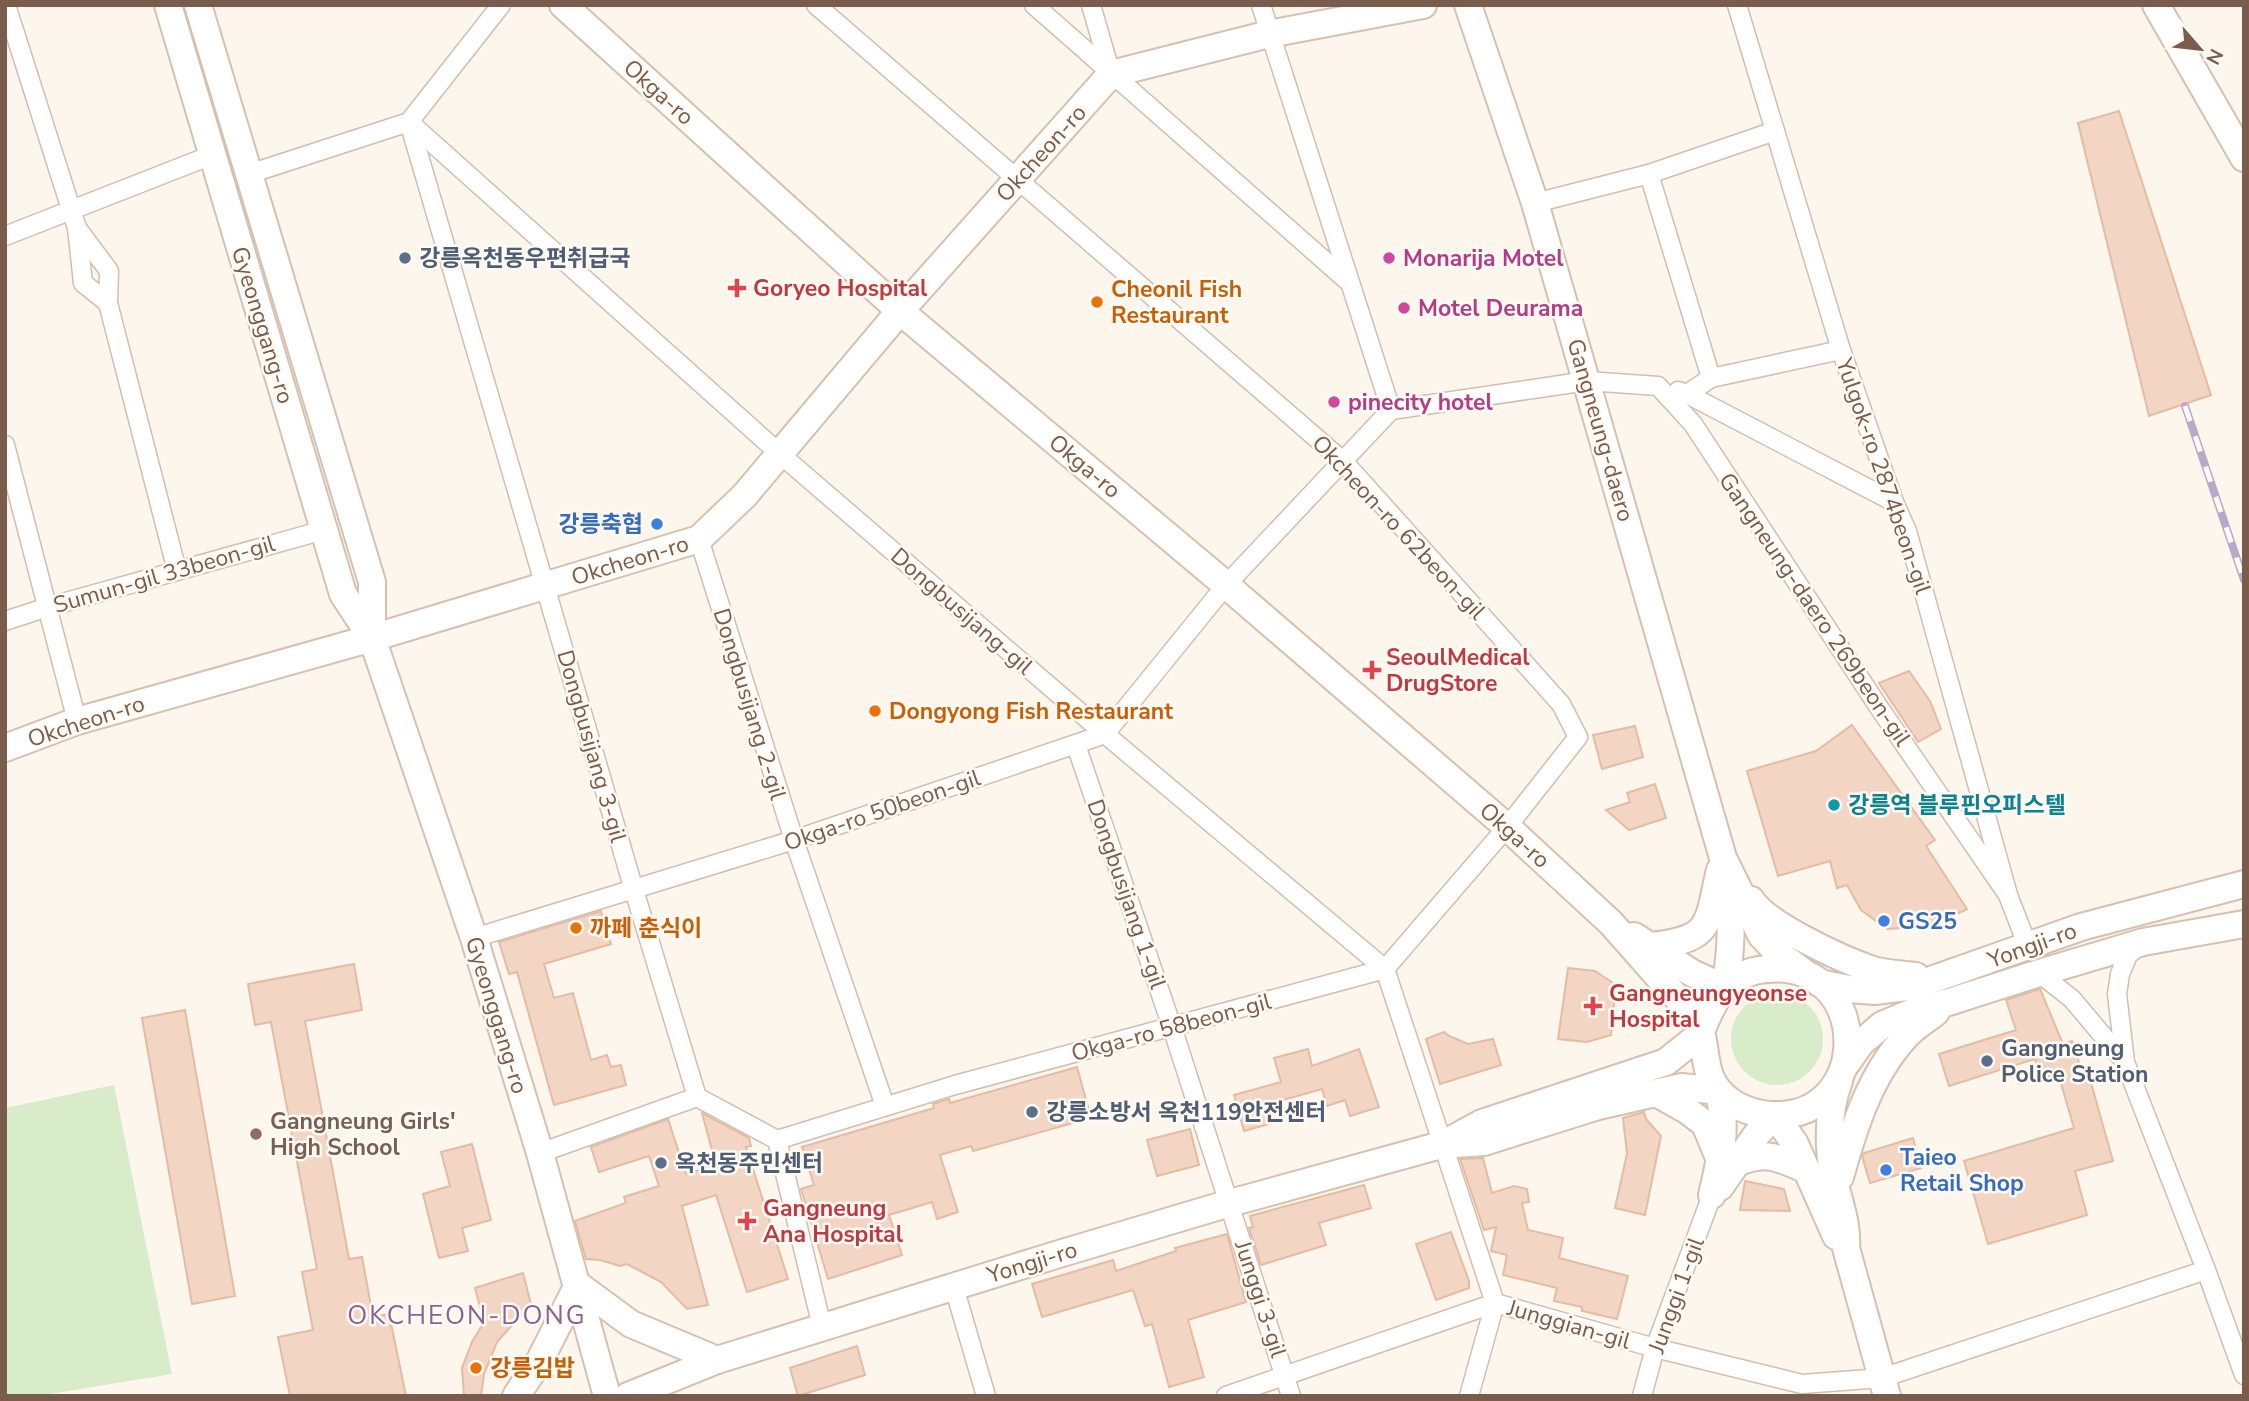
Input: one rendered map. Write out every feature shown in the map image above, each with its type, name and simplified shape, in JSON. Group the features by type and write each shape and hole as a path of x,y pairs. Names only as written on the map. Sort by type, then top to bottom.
{"street":[{"path":"6,5 77,228 83,283 108,303"},
{"name":"Gyeonggang-ro","path":"168,5 343,594 372,638 474,938 540,1153 607,1396"},
{"name":"Gyeonggang-ro","path":"198,5 372,582 372,638"},
{"path":"249,174 410,122 501,5"},
{"name":"Okga-ro","path":"563,5 901,311 1507,827 1611,923"},
{"name":"Okcheon-ro 62beon-gil","path":"816,5 1344,462 1561,704 1578,737 1507,827"},
{"path":"1034,5 1350,283"},
{"path":"1091,5 1111,74"},
{"path":"1261,5 1391,410"},
{"path":"1111,74 1269,34 1423,5"},
{"name":"Gangneung-daero","path":"1468,5 1535,203 1723,858"},
{"name":"Yulgok-ro 2874beon-gil","path":"1737,5 1841,350 1894,502 1907,531 2008,895 2028,947"},
{"path":"2156,5 2244,158"},
{"name":"Okcheon-ro","path":"5,748 77,721 372,638 699,539 746,495 901,311 1111,74"},
{"name":"Dongbusijang-gil","path":"410,122 780,454 1105,734 1385,969"},
{"name":"Dongbusijang 3-gil","path":"410,122 697,1097"},
{"path":"1535,203 1649,174 1775,131"},
{"path":"5,236 212,155"},
{"path":"1649,174 1711,378"},
{"path":"77,228 108,271 108,303 177,571"},
{"path":"1686,394 1711,378 1841,350"},
{"path":"1105,734 1226,585 1391,410 1587,381 1658,386 1686,394 1894,502"},
{"name":"Gangneung-daero 269beon-gil","path":"1658,386 1693,424 1880,709 2008,895"},
{"path":"5,445 77,721"},
{"name":"Sumun-gil 33beon-gil","path":"5,621 324,530"},
{"name":"Dongbusijang 2-gil","path":"699,539 793,840 885,1106"},
{"name":"Okga-ro 50beon-gil","path":"474,938 793,840 1105,734"},
{"name":"Dongbusijang 1-gil","path":"1076,745 1230,1203"},
{"path":"1469,1396 1495,1303 1385,969 1507,827"},
{"path":"1651,946 1679,943 1690,939 1704,928 1723,858"},
{"path":"1723,858 1755,907 1774,922 1874,971 1944,976"},
{"path":"1723,858 1761,935 1779,954 1827,988 1842,1009 1849,1031 1848,1055 1834,1093 1830,1131 1833,1174 1848,1229 1846,1248 1884,1387"},
{"path":"1723,858 1732,918 1725,988"},
{"name":"Yongji-ro","path":"1812,978 1849,989 1875,991 1914,986 2081,926 2244,884"},
{"path":"1611,923 1692,973 1725,988"},
{"path":"1611,923 1689,1010 1702,1032 1707,1071 1719,1091 1724,1116 1727,1162"},
{"name":"Yongji-ro","path":"1842,1073 1861,1043 1882,1025 1915,1011 2143,942 2244,924"},
{"path":"2143,942 2128,955 2120,974 2117,994 2125,1062 2244,1375"},
{"path":"1666,1062 1702,1032 1715,998 1733,980 1756,970 1781,967 1812,978"},
{"name":"Okga-ro 58beon-gil","path":"777,1140 955,1085 1385,969"},
{"path":"2039,972 2073,999 2125,1062"},
{"path":"1664,984 1678,1008 1682,1025 1677,1043 1666,1062"},
{"path":"1837,1189 1860,1112 1880,1072 1906,1035 1949,1002"},
{"name":"Yongji-ro","path":"1441,1145 1482,1123 1666,1062"},
{"path":"1719,1091 1738,1106 1760,1114 1783,1115 1806,1109 1826,1096 1842,1073"},
{"name":"Yongji-ro","path":"628,1396 718,1360 1230,1203 1441,1145 1484,1142 1598,1106 1682,1087 1719,1091"},
{"path":"1658,1094 1705,1124 1727,1162"},
{"path":"540,1153 697,1097 777,1140 822,1327"},
{"path":"1712,1195 1727,1162 1775,1115"},
{"path":"1775,1115 1795,1144 1836,1237 1846,1248"},
{"path":"1727,1162 1766,1156 1785,1160 1807,1170"},
{"name":"Junggi 1-gil","path":"1642,1396 1655,1348 1712,1195"},
{"name":"Junggi 3-gil","path":"1230,1203 1291,1396"},
{"name":"Junggian-gil","path":"1226,1396 1495,1303 1801,1390 1884,1387 2206,1270"},
{"path":"516,1396 540,1360 578,1285 631,1324 718,1360"},
{"path":"954,1287 986,1396"}],"green space":[{"path":"1777,993 1795,997 1809,1007 1819,1021 1823,1039 1819,1057 1809,1071 1795,1081 1777,1085 1759,1081 1745,1071 1735,1057 1731,1039 1735,1021 1745,1007 1759,997"},
{"path":"114,1085 172,1374 38,1396 5,1394 5,1108"}],"building":[{"path":"2119,111 2211,395 2149,416 2078,123"},
{"path":"1909,671 1930,701 1941,729 1918,742 1879,683"},
{"name":"강릉역 블루핀오피스텔","path":"1852,725 1935,840 1926,846 1967,909 1932,926 1887,929 1861,910 1847,885 1837,888 1830,861 1778,876 1747,771 1816,751"},
{"path":"1635,726 1643,757 1602,769 1593,735"},
{"path":"1655,784 1666,818 1629,830 1606,810 1630,802 1627,793"},
{"path":"601,911 611,944 544,964 554,998 573,993 591,1060 607,1055 611,1067 621,1065 626,1085 554,1105 517,972 509,974 499,942"},
{"path":"354,964 362,1010 305,1021 349,1259 362,1257 373,1317 389,1314 406,1396 290,1396 278,1337 313,1330 302,1272 317,1269 271,1022 255,1025 248,984"},
{"path":"1568,968 1595,971 1616,985 1611,1035 1587,1042 1558,1039"},
{"path":"2040,989 2063,1044 2072,1041 2083,1074 2088,1072 2113,1161 2075,1171 2087,1215 1988,1244 1964,1161 2074,1128 2058,1073 2041,1079 2035,1059 1949,1086 1939,1054 2016,1030 2006,1000"},
{"path":"185,1010 235,1296 192,1304 142,1018"},
{"path":"1444,1032 1468,1044 1493,1039 1501,1065 1440,1084 1426,1039"},
{"path":"1308,1049 1312,1066 1359,1049 1379,1107 1350,1116 1345,1100 1327,1106 1322,1089 1279,1101 1284,1120 1244,1131 1234,1095 1281,1082 1274,1058"},
{"path":"1077,1067 1091,1118 973,1151 971,1146 940,1155 958,1212 937,1219 932,1202 889,1215 902,1255 828,1279 801,1189 814,1185 802,1147 934,1108 933,1104 949,1099 950,1103"},
{"path":"1644,1112 1646,1119 1661,1136 1645,1215 1615,1208 1627,1154 1623,1118"},
{"path":"702,1113 749,1138 751,1146 746,1147 788,1279 747,1292 716,1195 682,1206 708,1305 687,1309 661,1282 627,1264 620,1266 586,1259 575,1221 626,1203 624,1197 659,1186 649,1156 599,1172 591,1147 668,1119 686,1174 716,1165"},
{"path":"1190,1129 1199,1165 1157,1176 1147,1140"},
{"path":"1913,1138 1921,1168 1870,1183 1862,1156 1864,1153"},
{"path":"472,1144 491,1220 462,1228 468,1251 439,1258 423,1194 450,1186 441,1152"},
{"path":"1483,1158 1492,1193 1514,1186 1527,1189 1529,1202 1522,1203 1528,1230 1563,1238 1559,1258 1628,1276 1617,1319 1554,1301 1557,1288 1503,1275 1507,1255 1491,1251 1496,1227 1484,1230 1460,1159"},
{"path":"1745,1181 1784,1189 1790,1211 1740,1210"},
{"path":"1364,1185 1371,1208 1319,1223 1326,1245 1261,1265 1249,1228 1253,1227 1250,1216"},
{"path":"1451,1232 1469,1281 1469,1288 1436,1300 1416,1244"},
{"path":"1227,1234 1246,1302 1188,1320 1204,1377 1169,1387 1152,1324 1145,1326 1133,1290 1042,1317 1032,1284 1113,1260 1116,1271 1176,1251 1175,1248"},
{"path":"523,1273 531,1304 497,1342 484,1374 481,1396 464,1396 462,1368 472,1342 484,1322 475,1288"},
{"path":"857,1346 865,1375 798,1396 790,1368"}],"railway":[{"path":"2185,406 2244,580"}],"place":[{"name":"강릉옥천동우편취급국","path":"405,258"},
{"name":"Monarija Motel","path":"1389,258"},
{"name":"Goryeo Hospital","path":"737,288"},
{"name":"Cheonil Fish Restaurant","path":"1097,302"},
{"name":"Motel Deurama","path":"1404,308"},
{"name":"pinecity hotel","path":"1334,402"},
{"name":"강릉축협","path":"657,524"},
{"name":"SeoulMedical DrugStore","path":"1372,670"},
{"name":"Dongyong Fish Restaurant","path":"875,711"},
{"name":"강릉역 블루핀오피스텔","path":"1834,805"},
{"name":"GS25","path":"1884,921"},
{"name":"까페 춘식이","path":"576,928"},
{"name":"Gangneungyeonse Hospital","path":"1593,1006"},
{"name":"Gangneung Police Station","path":"1987,1061"},
{"name":"강릉소방서 옥천119안전센터","path":"1032,1112"},
{"name":"Gangneung Girls' High School","path":"256,1134"},
{"name":"옥천동주민센터","path":"661,1163"},
{"name":"Taieo Retail Shop","path":"1886,1170"},
{"name":"Gangneung Ana Hospital","path":"747,1221"},
{"name":"강릉김밥","path":"476,1368"}],"district":[{"name":"OKCHEON-DONG","path":"467,1315"}]}
